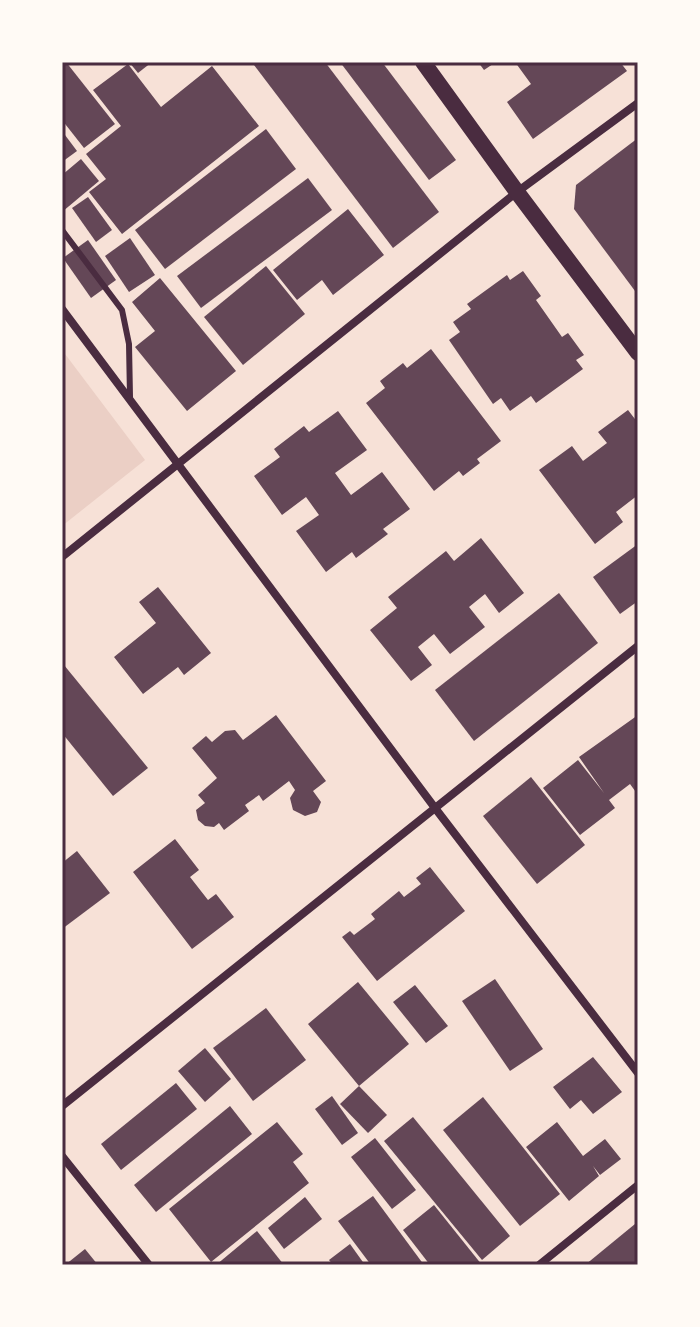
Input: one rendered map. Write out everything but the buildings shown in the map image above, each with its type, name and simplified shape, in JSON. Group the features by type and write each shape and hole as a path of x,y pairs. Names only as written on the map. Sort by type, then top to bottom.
{"main road":[{"path":"423,62 638,353"}],"street":[{"path":"62,557 517,192 638,103"},
{"path":"62,309 435,808 638,1073"},
{"path":"62,1106 638,646"},
{"path":"62,1156 149,1265"},
{"path":"539,1265 638,1185"}],"lane":[{"path":"62,230 122,310 129,344 130,400"}],"shaded area":[{"path":"62,350 145,460 62,526"}]}
